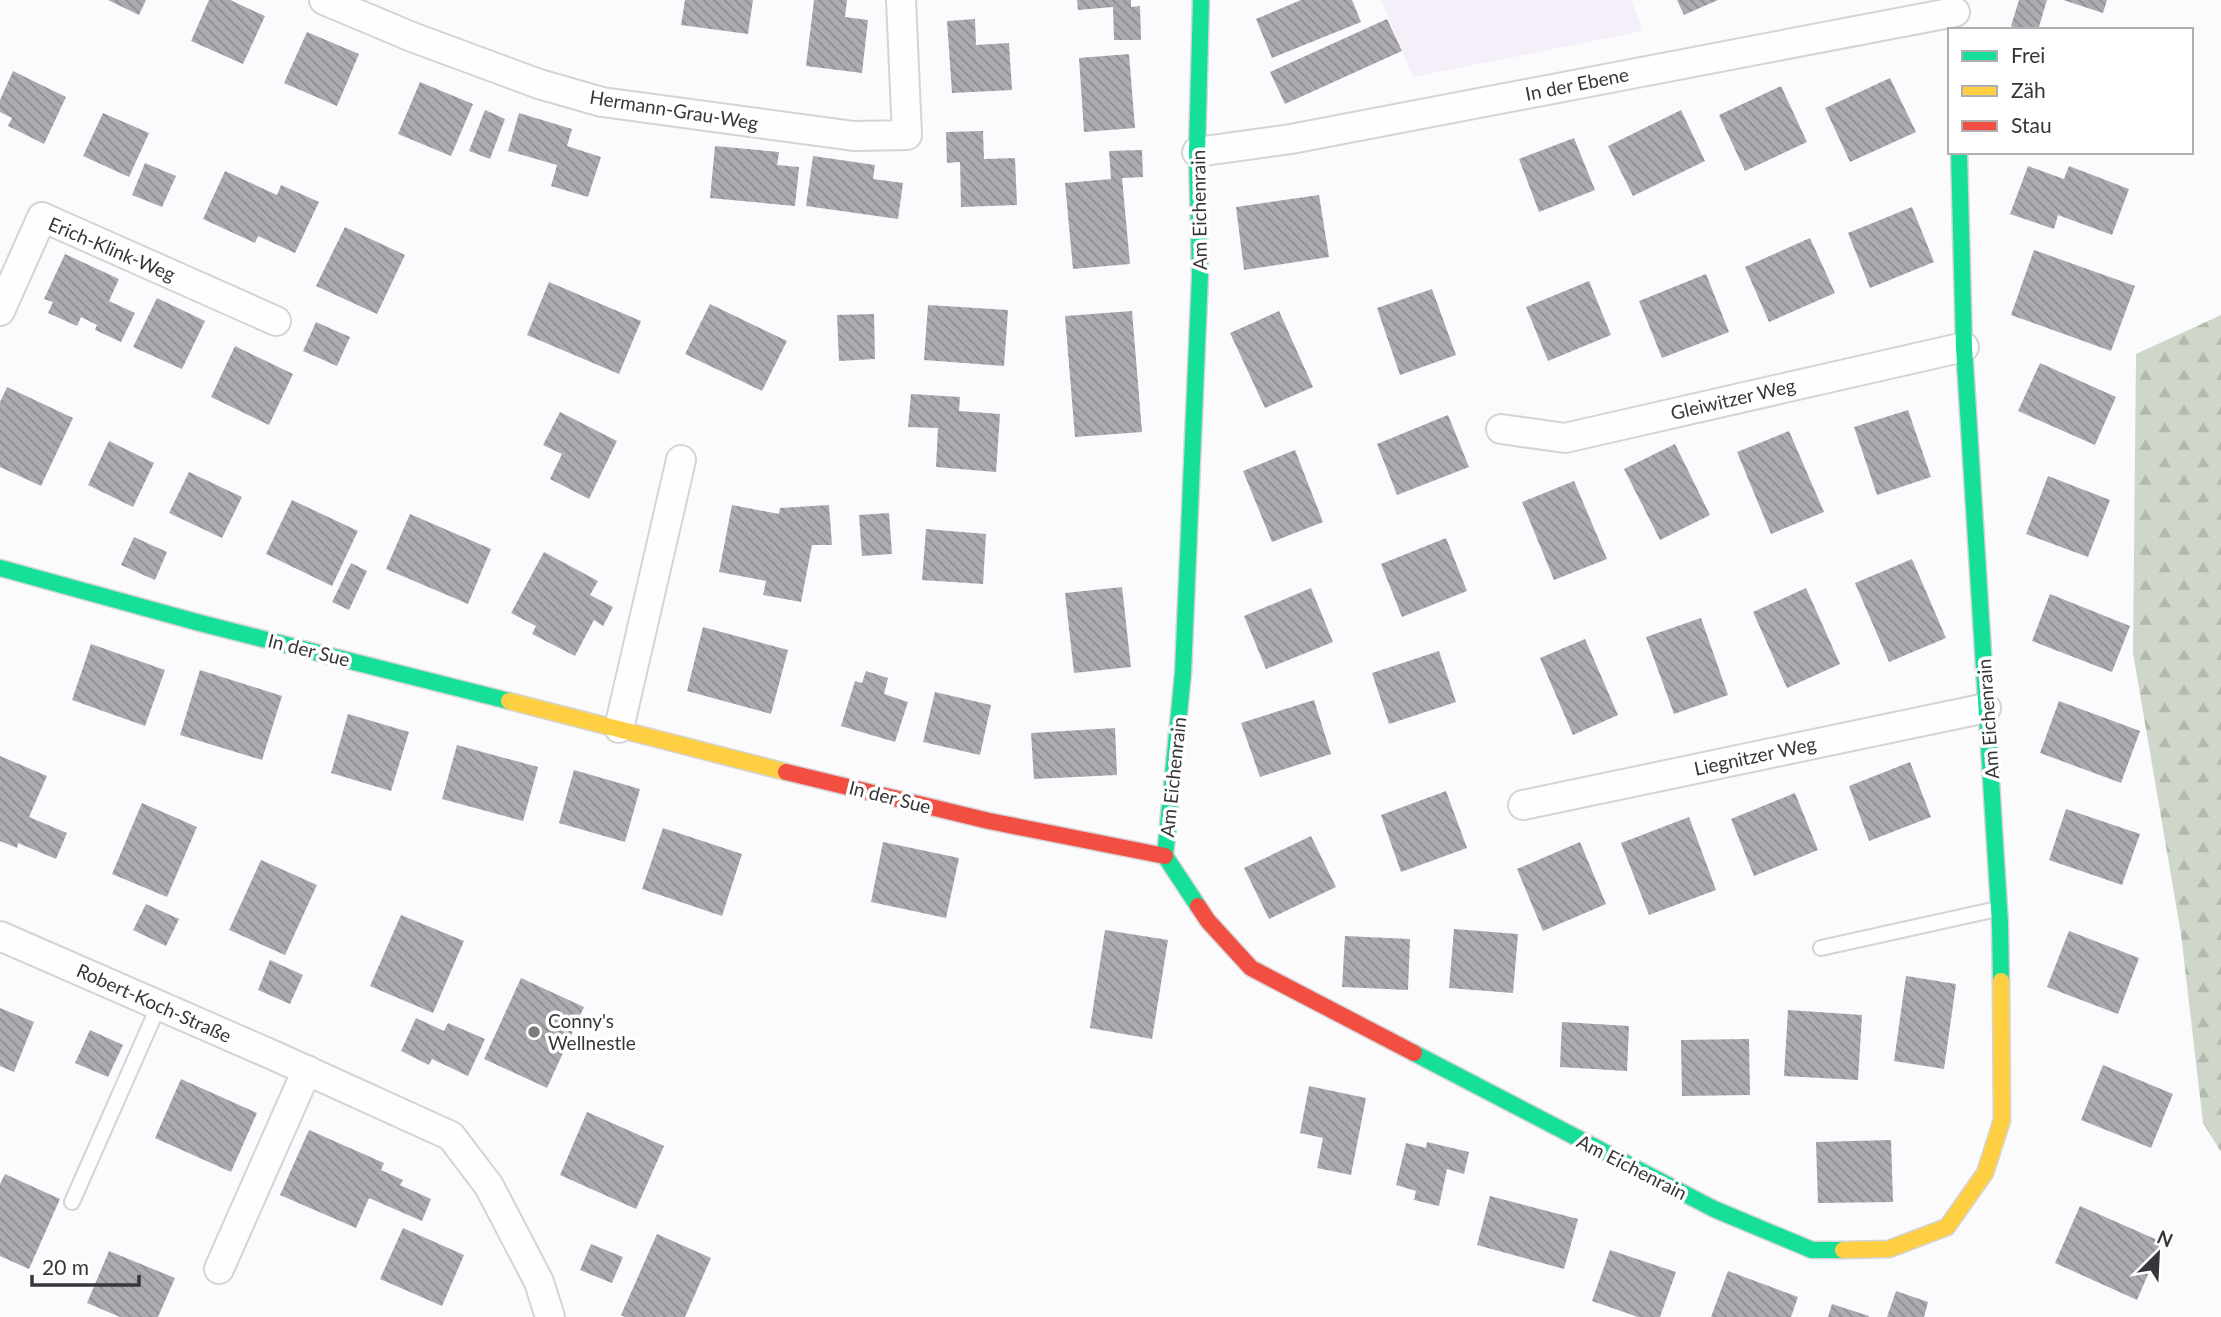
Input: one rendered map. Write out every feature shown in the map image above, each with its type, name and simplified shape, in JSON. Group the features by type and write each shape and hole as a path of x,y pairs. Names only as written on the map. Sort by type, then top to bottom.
{"street":[{"name":"Hermann-Grau-Weg","path":"324,0 412,37 539,84 602,102 854,136 907,135 901,0"},
{"name":"Am Eichenrain","path":"1201,0 1198,152 1200,275 1183,673 1165,856 1209,921 1251,968 1714,1209 1812,1250 1889,1249 1947,1227 1985,1173 2002,1120 1998,908 1964,347 1959,154"},
{"name":"In der Ebene","path":"1198,152 1291,139 1956,14"},
{"name":"Erich-Klink-Weg","path":"0,311 43,217 276,321"},
{"name":"Gleiwitzer Weg","path":"1501,429 1564,438 1964,347"},
{"path":"619,728 681,460"},
{"name":"In der Sue","path":"0,568 200,623 989,821 1165,856"},
{"name":"Liegnitzer Weg","path":"1523,805 1986,708"},
{"name":"Robert-Koch-Straße","path":"0,936 451,1136 489,1186 538,1283 550,1317"},
{"path":"219,1269 307,1070"}],"lane":[{"path":"1821,948 1998,908"},
{"path":"72,1202 159,1005"}],"shaded area":[{"path":"1381,0 1631,0 1643,31 1413,77"}],"green space":[{"path":"2221,315 2221,1152 2203,1123 2181,934 2133,653 2136,354"}],"building":[{"path":"108,0 146,0 139,15"},
{"path":"209,0 230,0 265,16 243,64 191,41"},
{"path":"685,0 753,0 748,34 681,25"},
{"path":"814,0 847,0 845,17 868,20 862,73 806,66"},
{"path":"1077,0 1131,0 1131,7 1140,6 1141,40 1114,40 1113,7 1078,10"},
{"path":"1301,0 1352,0 1361,22 1272,58 1256,19"},
{"path":"1677,0 1718,0 1684,15"},
{"path":"2019,0 2047,0 2039,28 2011,26"},
{"path":"2063,0 2107,0 2103,13"},
{"path":"975,19 976,45 1009,43 1012,90 952,93 947,21"},
{"path":"1387,19 1402,51 1285,104 1270,72"},
{"path":"307,32 359,54 337,106 284,83"},
{"path":"1129,54 1135,128 1084,132 1079,58"},
{"path":"13,71 66,97 44,144 8,126 12,118 0,112 0,100"},
{"path":"1890,78 1916,132 1850,162 1825,108"},
{"path":"420,82 473,104 451,156 398,134"},
{"path":"1781,86 1807,142 1745,171 1719,115"},
{"path":"485,110 505,119 490,159 469,151"},
{"path":"1681,110 1705,161 1633,196 1608,146"},
{"path":"103,113 149,133 129,177 83,156"},
{"path":"519,113 572,129 567,146 601,157 588,197 551,186 557,165 508,151"},
{"path":"983,131 984,159 1015,158 1017,205 961,207 960,162 947,163 946,132"},
{"path":"1574,138 1595,190 1539,212 1519,159"},
{"path":"715,146 779,152 777,165 799,167 795,206 710,198"},
{"path":"1142,150 1143,177 1122,178 1130,264 1073,269 1065,183 1111,179 1109,151"},
{"path":"813,156 875,165 873,179 903,183 898,219 806,206"},
{"path":"145,163 176,176 162,207 132,195"},
{"path":"2028,166 2064,179 2069,166 2129,189 2112,235 2058,215 2054,229 2010,214"},
{"path":"225,171 277,195 281,185 319,202 295,253 258,236 255,243 203,219"},
{"path":"1319,195 1329,257 1244,270 1236,207"},
{"path":"1912,207 1934,262 1870,288 1848,233"},
{"path":"345,227 405,255 377,314 316,286"},
{"path":"1810,238 1835,293 1769,322 1745,267"},
{"path":"2034,250 2135,286 2111,351 2011,315"},
{"path":"65,254 119,279 109,301 135,313 121,342 95,330 97,325 81,317 77,326 48,313 53,302 44,299"},
{"path":"1706,274 1729,332 1662,358 1639,301"},
{"path":"1589,281 1611,335 1548,361 1526,307"},
{"path":"549,282 641,321 619,374 527,335"},
{"path":"1432,289 1456,355 1400,375 1377,308"},
{"path":"157,298 205,321 182,369 133,347"},
{"path":"710,304 787,341 762,391 685,354"},
{"path":"928,305 1008,310 1004,366 924,360"},
{"path":"1132,311 1142,432 1075,437 1065,316"},
{"path":"1279,311 1313,387 1265,408 1230,333"},
{"path":"874,314 875,359 839,361 837,315"},
{"path":"316,322 350,337 337,366 303,351"},
{"path":"235,346 293,374 269,425 211,397"},
{"path":"2040,363 2116,397 2095,445 2018,411"},
{"path":"7,387 73,418 41,486 0,467 0,402"},
{"path":"911,394 960,397 959,411 1000,414 996,472 936,467 938,428 908,427"},
{"path":"1908,410 1931,477 1877,495 1854,427"},
{"path":"560,412 617,441 589,499 550,479 562,454 543,445"},
{"path":"1448,415 1469,467 1397,495 1377,444"},
{"path":"1789,431 1824,512 1771,534 1737,452"},
{"path":"109,441 154,463 133,507 88,485"},
{"path":"1675,444 1710,515 1660,540 1624,469"},
{"path":"1295,450 1323,522 1272,542 1243,471"},
{"path":"189,472 242,497 222,538 169,513"},
{"path":"2048,476 2110,500 2088,557 2026,534"},
{"path":"1574,481 1607,559 1554,580 1522,502"},
{"path":"292,500 358,531 332,586 266,554"},
{"path":"732,505 779,514 780,508 829,505 832,545 812,545 801,602 763,595 766,581 719,572"},
{"path":"889,513 892,554 862,556 859,515"},
{"path":"410,514 491,549 468,604 386,569"},
{"path":"926,529 986,534 983,584 922,580"},
{"path":"134,537 167,552 155,580 121,565"},
{"path":"1446,538 1467,591 1402,617 1381,564"},
{"path":"544,552 598,581 590,595 613,607 603,626 594,620 575,656 532,634 536,626 511,613"},
{"path":"1912,559 1946,638 1889,662 1855,583"},
{"path":"351,563 367,571 349,610 332,602"},
{"path":"1122,587 1131,667 1074,673 1065,593"},
{"path":"1311,588 1333,642 1266,669 1244,616"},
{"path":"1806,588 1840,664 1787,688 1753,612"},
{"path":"2050,594 2130,626 2112,672 2032,641"},
{"path":"1701,618 1728,695 1674,714 1646,637"},
{"path":"703,627 788,650 771,714 687,691"},
{"path":"1585,639 1618,715 1573,735 1540,658"},
{"path":"91,644 165,670 145,726 72,700"},
{"path":"1439,651 1456,702 1389,724 1372,673"},
{"path":"200,670 282,696 262,760 180,735"},
{"path":"866,671 888,678 884,694 908,702 895,742 841,726 855,681 862,683"},
{"path":"935,692 991,705 980,755 923,742"},
{"path":"1314,700 1331,754 1260,777 1241,723"},
{"path":"2059,701 2140,731 2121,783 2040,753"},
{"path":"348,714 409,732 391,791 331,773"},
{"path":"1115,728 1117,775 1034,779 1031,733"},
{"path":"457,745 538,767 523,821 442,799"},
{"path":"0,756 47,776 29,817 67,833 56,859 18,843 17,848 0,841"},
{"path":"1910,762 1931,817 1869,841 1849,786"},
{"path":"574,770 640,789 625,842 559,823"},
{"path":"1446,791 1467,848 1401,872 1381,815"},
{"path":"1795,793 1818,850 1754,876 1731,819"},
{"path":"142,803 197,827 167,897 112,874"},
{"path":"2066,809 2140,834 2122,885 2049,860"},
{"path":"1689,817 1716,890 1649,915 1621,843"},
{"path":"663,828 742,854 722,916 642,889"},
{"path":"1311,836 1336,887 1269,919 1244,868"},
{"path":"883,842 959,858 946,918 871,902"},
{"path":"1580,842 1606,904 1543,931 1517,869"},
{"path":"261,860 317,885 285,955 229,930"},
{"path":"146,904 179,919 166,946 133,930"},
{"path":"401,915 464,941 433,1013 370,986"},
{"path":"1454,929 1518,934 1513,993 1449,988"},
{"path":"1105,930 1168,940 1152,1039 1090,1028"},
{"path":"2069,931 2139,958 2118,1014 2047,987"},
{"path":"1345,936 1410,939 1408,990 1342,987"},
{"path":"270,960 303,975 290,1004 258,990"},
{"path":"1906,976 1956,984 1944,1069 1894,1061"},
{"path":"521,978 584,1007 547,1088 484,1059"},
{"path":"0,1008 34,1022 14,1072 0,1066"},
{"path":"1788,1010 1862,1015 1858,1080 1784,1076"},
{"path":"416,1018 444,1031 448,1023 485,1039 468,1076 432,1059 429,1065 401,1051"},
{"path":"1562,1022 1629,1026 1627,1071 1560,1067"},
{"path":"90,1030 123,1045 108,1077 75,1063"},
{"path":"1749,1039 1750,1095 1682,1096 1681,1040"},
{"path":"2103,1065 2173,1094 2151,1148 2081,1120"},
{"path":"181,1079 257,1113 231,1172 155,1138"},
{"path":"1309,1086 1366,1098 1351,1175 1317,1168 1323,1138 1300,1133"},
{"path":"587,1112 664,1146 636,1209 560,1175"},
{"path":"309,1130 384,1163 381,1170 403,1180 400,1185 431,1199 422,1221 369,1198 356,1228 280,1195"},
{"path":"1891,1140 1893,1202 1818,1203 1816,1142"},
{"path":"1427,1142 1469,1152 1464,1174 1447,1169 1439,1206 1414,1200 1416,1191 1396,1185 1406,1143 1426,1148"},
{"path":"5,1174 60,1199 29,1269 0,1256 0,1184"},
{"path":"1490,1196 1578,1219 1564,1269 1477,1245"},
{"path":"2080,1206 2162,1242 2137,1300 2055,1263"},
{"path":"403,1228 464,1255 442,1306 380,1279"},
{"path":"657,1234 711,1258 685,1317 625,1317 621,1315"},
{"path":"591,1244 623,1257 612,1283 580,1270"},
{"path":"1610,1250 1676,1272 1660,1317 1638,1317 1592,1301"},
{"path":"109,1251 175,1278 158,1317 120,1317 87,1303"},
{"path":"1728,1271 1798,1297 1791,1317 1711,1317"},
{"path":"1896,1291 1928,1302 1924,1317 1887,1317"},
{"path":"1832,1304 1869,1316 1869,1317 1828,1317"}],"traffic: fast":[{"path":"1198,906 1165,856 1183,673 1200,275 1197,152 1201,0"},
{"path":"1959,154 1964,347 2000,924 2001,981"},
{"path":"0,568 200,623 509,701"},
{"path":"1414,1053 1714,1209 1812,1250 1843,1250"}],"traffic: slow":[{"path":"509,701 786,772"},
{"path":"1843,1250 1889,1249 1947,1227 1985,1173 2002,1120 2001,981"}],"traffic: jam":[{"path":"786,772 989,821 1165,856"},
{"path":"1198,906 1208,921 1251,968 1414,1053"}],"place":[{"name":"Conny's Wellnestle","path":"534,1032"}]}
